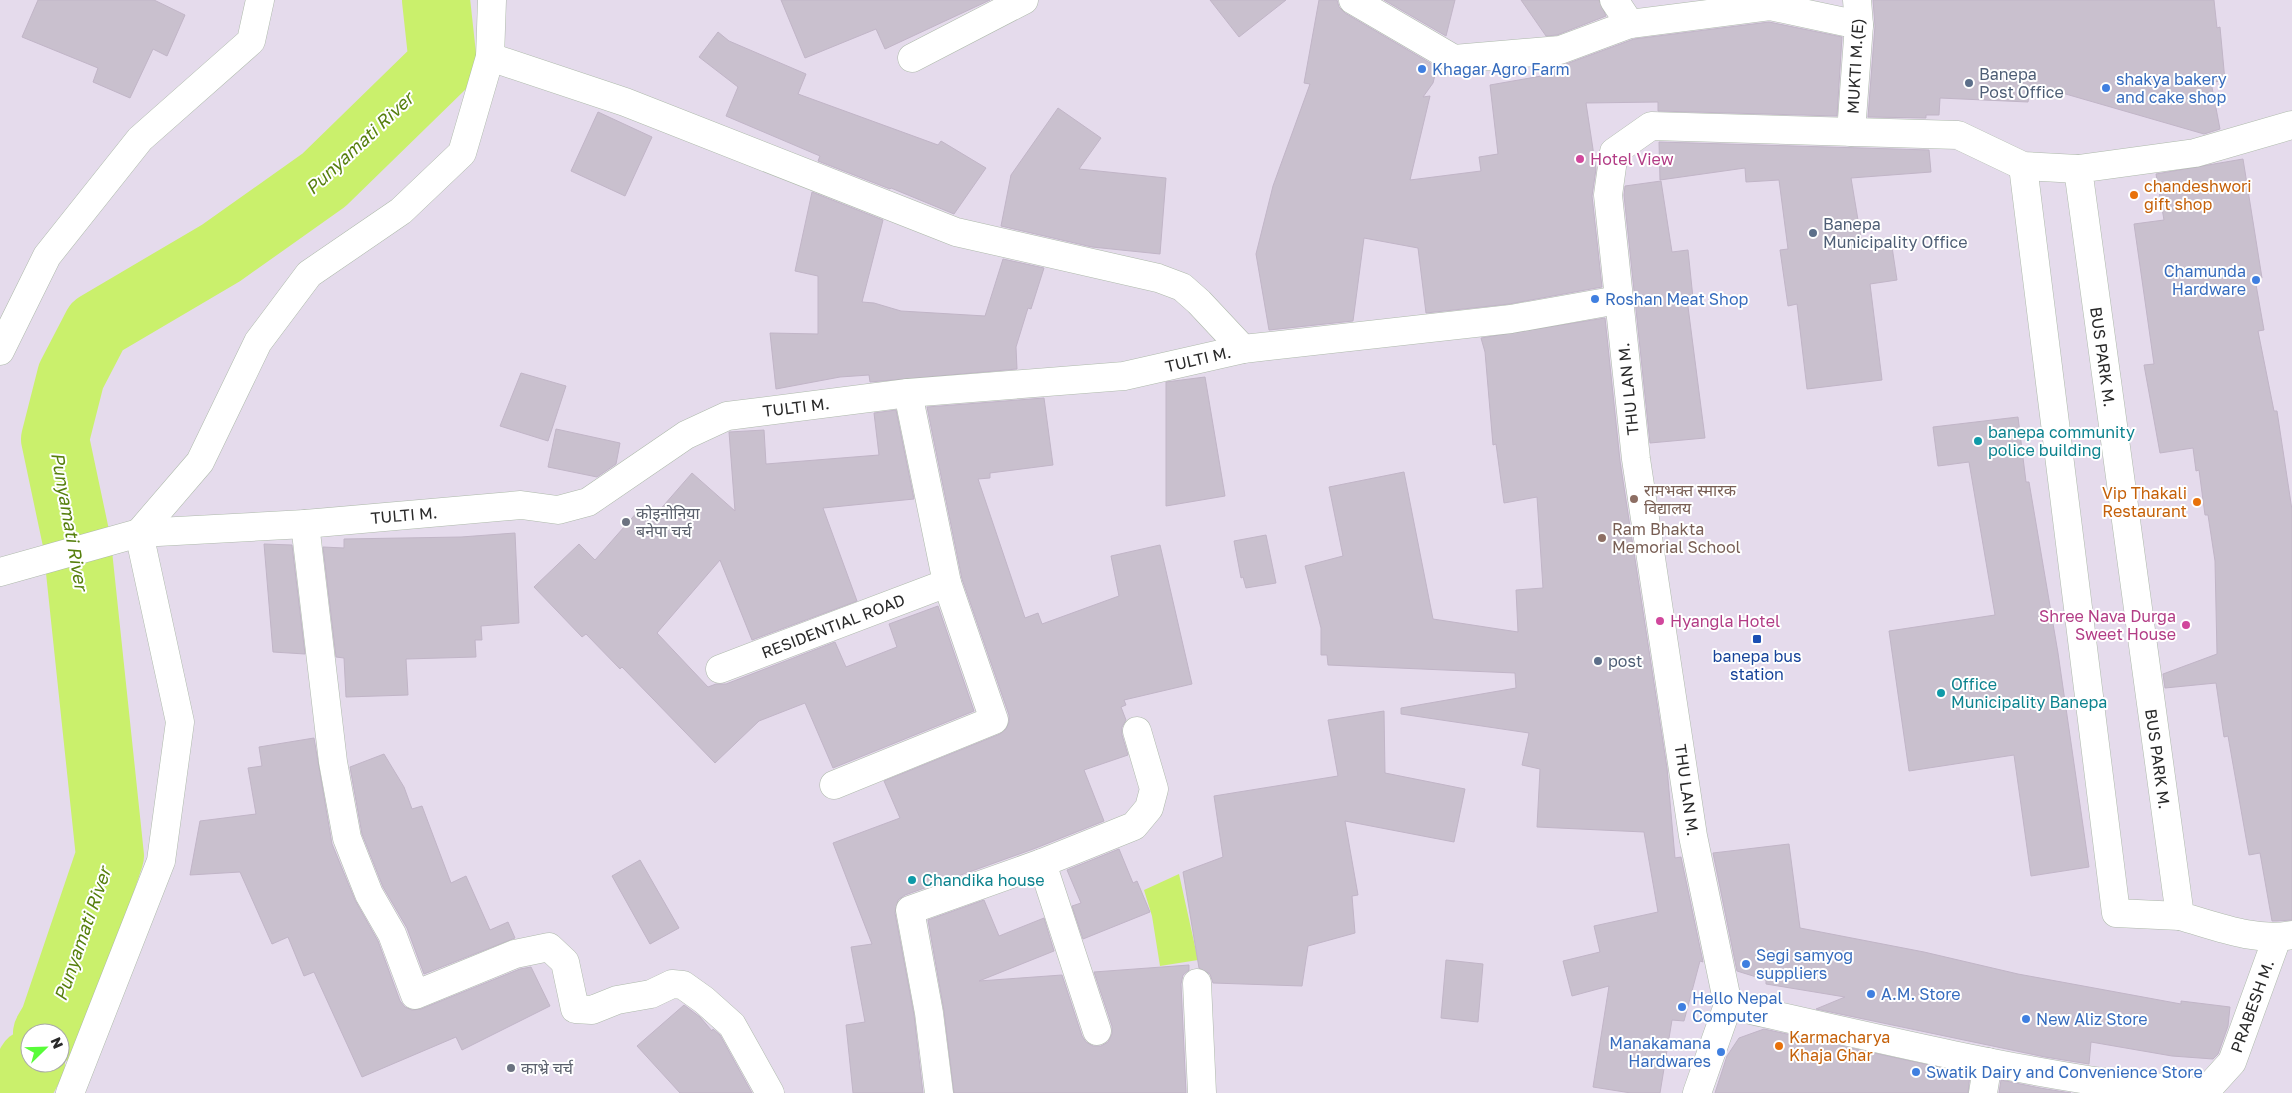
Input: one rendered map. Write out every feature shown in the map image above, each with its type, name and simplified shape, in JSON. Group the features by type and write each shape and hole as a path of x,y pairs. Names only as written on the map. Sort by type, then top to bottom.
{"street":[{"path":"0,351 47,256 140,139 251,41 260,0"},
{"path":"70,1093 161,861 180,722 139,533 200,462 258,342 309,274 401,211 462,154 490,57 492,0"},
{"path":"912,58 1024,0"},
{"path":"1352,0 1454,59 1560,50 1630,24 1770,6 1858,12"},
{"path":"1614,0 1630,24"},
{"name":"MUKTI M.(E)","path":"1850,132 1858,12"},
{"path":"490,57 625,102 956,232 1158,278 1182,287 1199,302 1243,349"},
{"path":"2078,169 2195,153 2292,125"},
{"name":"THU LAN M.","path":"1728,1005 1693,836 1636,459 1608,195 1614,152 1651,126 1958,135 2023,166 2078,169"},
{"path":"2023,166 2116,913 2180,916 2236,932 2284,936"},
{"name":"BUS PARK M.","path":"2078,169 2180,916"},
{"name":"TULTI M.","path":"0,572 139,533 305,524 521,505 558,510 588,502 686,435 727,416 908,393 1124,376 1243,349 1511,319 1618,300"},
{"path":"834,784 994,720 947,584 908,393"},
{"path":"305,524 333,762 347,838 369,894 392,934 415,995 515,954 549,947 565,962 575,1009 592,1010 617,1000 652,994 672,984 683,985 704,1000 732,1025 770,1093"},
{"name":"RESIDENTIAL ROAD","path":"720,669 947,584"},
{"path":"939,1093 929,1012 910,910 1042,863 1134,826 1149,808 1154,789 1136,731"},
{"path":"1042,863 1097,1031"},
{"name":"PRABESH M.","path":"1728,1005 1988,1062 2090,1080 2202,1093 2232,1062 2284,936"},
{"path":"1197,983 1202,1093"},
{"path":"1697,1093 1728,1005"},
{"path":"1983,1093 1988,1062"}],"shaded area":[{"path":"1179,874 1198,960 1160,966 1152,916 1144,890"}],"building":[{"path":"38,0 154,0 185,15 167,56 153,49 130,98 93,82 98,68 22,37"},
{"path":"781,0 990,0 885,49 876,29 805,58"},
{"path":"1210,0 1286,0 1239,37"},
{"path":"1319,0 1337,0 1339,7 1345,13 1437,67 1433,83 1423,97 1430,96 1410,180 1481,171 1479,157 1498,154 1490,85 1547,75 1546,71 1569,67 1566,64 1634,39 1769,22 1842,37 1837,116 1658,111 1658,102 1586,103 1596,169 1592,196 1602,287 1509,304 1426,313 1418,248 1364,238 1353,321 1269,330 1256,254 1273,186 1310,84 1304,83"},
{"path":"1384,0 1455,0 1446,36"},
{"path":"1521,0 1599,0 1606,16 1557,35 1546,36"},
{"path":"1873,0 2214,0 2217,28 2220,27 2225,81 2211,82 2220,129 2204,134 2031,84 2028,102 1940,98 1939,115 1926,115 1926,118 1868,117 1875,26"},
{"path":"718,32 729,41 806,74 798,94 938,145 941,141 986,168 954,214 818,161 820,156 726,116 738,87 699,57"},
{"path":"1058,108 1101,138 1079,169 1166,178 1160,254 1092,247 1001,226 1011,175"},
{"path":"598,112 652,137 625,196 571,171"},
{"path":"1659,142 1929,150 1931,172 1851,178 1862,244 1891,240 1897,280 1870,284 1882,380 1807,389 1797,304 1788,306 1780,250 1788,249 1779,180 1746,182 1745,168 1660,180"},
{"path":"2243,159 2262,278 2255,279 2264,330 2258,331 2274,411 2277,411 2292,510 2292,920 2277,921 2272,921 2260,853 2249,855 2228,736 2224,737 2216,683 2165,688 2163,674 2217,654 2215,561 2208,515 2205,515 2199,470 2196,471 2193,448 2160,453 2144,365 2154,364 2134,224 2164,220 2156,174"},
{"path":"1661,181 1672,252 1688,250 1693,298 1687,299 1705,438 1650,443 1624,195 1625,186"},
{"path":"812,192 883,220 862,302 874,303 901,311 985,316 1003,259 1044,268 1031,309 1028,308 1016,347 1017,369 870,382 869,375 840,377 776,389 770,333 818,334 818,276 795,271"},
{"path":"1605,318 1620,461 1667,768 1675,858 1681,857 1703,962 1700,961 1684,1021 1672,1020 1660,1093 1631,1093 1593,1087 1609,986 1572,996 1563,961 1600,952 1594,926 1658,912 1644,832 1537,827 1540,769 1522,765 1529,733 1401,714 1401,708 1516,688 1515,673 1328,665 1327,655 1321,655 1321,628 1305,566 1343,556 1329,487 1404,472 1433,619 1518,632 1516,590 1543,588 1537,497 1504,503 1496,444 1493,445 1485,352 1481,338"},
{"path":"521,373 566,386 548,441 500,426"},
{"path":"1205,377 1225,496 1166,506 1166,382"},
{"path":"1044,398 1053,465 990,473 990,478 978,479 1025,618 1038,613 1042,624 1119,596 1111,556 1160,545 1192,684 1124,700 1126,705 1121,707 1126,720 1122,727 1122,735 1128,755 1084,770 1104,821 1036,848 905,895 898,900 895,913 914,1015 923,1093 853,1093 846,1025 865,1022 851,947 872,944 833,843 900,818 884,781 1000,734 1006,729 1009,722 1009,715 962,579 927,407"},
{"path":"896,410 914,499 823,508 857,601 752,640 720,560 657,633 708,687 716,684 726,684 835,642 846,667 897,647 889,624 938,606 974,711 833,768 805,703 759,721 715,763 622,667 620,669 586,634 582,637 534,587 579,544 595,560 639,510 651,520 692,473 735,511 729,432 764,430 766,464 879,455 874,413"},
{"path":"2018,417 2026,482 2029,482 2058,653 2089,867 2031,876 2014,755 1909,771 1889,631 1995,615 1969,462 1938,466 1933,427"},
{"path":"556,429 620,443 616,464 597,477 548,467"},
{"path":"515,533 519,623 481,626 482,640 475,640 476,657 406,659 408,695 346,697 344,658 336,657 323,547 344,548 344,539 461,537"},
{"path":"1266,535 1276,583 1246,588 1243,577 1241,578 1234,541"},
{"path":"264,544 292,545 305,654 273,652"},
{"path":"1384,711 1385,773 1465,789 1454,842 1345,821 1358,895 1352,896 1355,933 1308,946 1302,986 1213,983 1210,974 1199,968 1183,872 1223,857 1214,796 1338,776 1328,720"},
{"path":"314,738 332,844 355,900 378,941 400,1001 405,1007 412,1010 421,1009 520,969 531,967 550,1006 462,1050 456,1037 362,1077 314,972 304,976 288,937 272,944 240,872 190,875 200,821 256,814 248,768 262,766 259,747"},
{"path":"384,754 404,787 412,809 422,806 451,883 466,876 490,930 508,922 515,938 424,974 407,928 383,887 362,834 350,767"},
{"path":"1789,844 1800,928 1924,952 2018,974 2181,1004 2181,1001 2230,1007 2228,1026 2218,1054 2213,1059 2172,1056 2091,1042 2089,1064 2045,1057 1816,1009 1845,997 1766,984 1766,980 1737,971 1713,853"},
{"path":"1119,849 1133,883 1137,881 1150,912 1083,939 1072,906 1081,903 1067,870"},
{"path":"640,860 679,928 650,944 612,876"},
{"path":"984,900 999,936 1044,918 1054,951 979,981 1062,975 1082,1036 1086,1042 1093,1046 1101,1046 1108,1042 1112,1034 1112,1026 1094,972 1189,965 1189,970 1183,975 1181,984 1186,1093 954,1093 944,1011 928,920"},
{"path":"1446,960 1483,964 1478,1022 1441,1018"},
{"path":"684,1005 700,1017 712,1031 713,1029 720,1035 752,1093 680,1093 637,1046"},
{"path":"1764,1029 1970,1074 1968,1093 1715,1093 1727,1056 1739,1038"},
{"path":"2001,1080 2040,1088 2071,1093 1999,1093"}],"waterway":[{"name":"Punyamati River","path":"53,1023 110,856 77,543 55,439 71,376 97,326 221,253 324,180 443,64 436,0"},
{"name":"Punyamati River","path":"15,1093 26,1073"}],"place":[{"name":"Khagar Agro Farm","path":"1422,69"},
{"name":"Banepa Post Office","path":"1969,83"},
{"name":"shakya bakery and cake shop","path":"2106,88"},
{"name":"Hotel View","path":"1580,159"},
{"name":"chandeshwori gift shop","path":"2134,195"},
{"name":"Banepa Municipality Office","path":"1813,233"},
{"name":"Chamunda Hardware","path":"2256,280"},
{"name":"Roshan Meat Shop","path":"1595,299"},
{"name":"banepa community police building","path":"1978,441"},
{"name":"रामभक्त स्मारक विद्यालय","path":"1634,499"},
{"name":"Vip Thakali Restaurant","path":"2197,502"},
{"name":"कोइनोनिया बनेपा चर्च","path":"626,522"},
{"name":"Ram Bhakta Memorial School","path":"1602,538"},
{"name":"Hyangla Hotel","path":"1660,621"},
{"name":"Shree Nava Durga Sweet House","path":"2186,625"},
{"name":"banepa bus station","path":"1757,639"},
{"name":"post","path":"1598,661"},
{"name":"Office Municipality Banepa","path":"1941,693"},
{"name":"Chandika house","path":"912,880"},
{"name":"Segi samyog suppliers","path":"1746,964"},
{"name":"A.M. Store","path":"1871,994"},
{"name":"Hello Nepal Computer","path":"1682,1007"},
{"name":"New Aliz Store","path":"2026,1019"},
{"name":"Karmacharya Khaja Ghar","path":"1779,1046"},
{"name":"Manakamana Hardwares","path":"1721,1052"},
{"name":"काभ्रे चर्च","path":"511,1068"},
{"name":"Swatik Dairy and Convenience Store","path":"1916,1072"}]}
